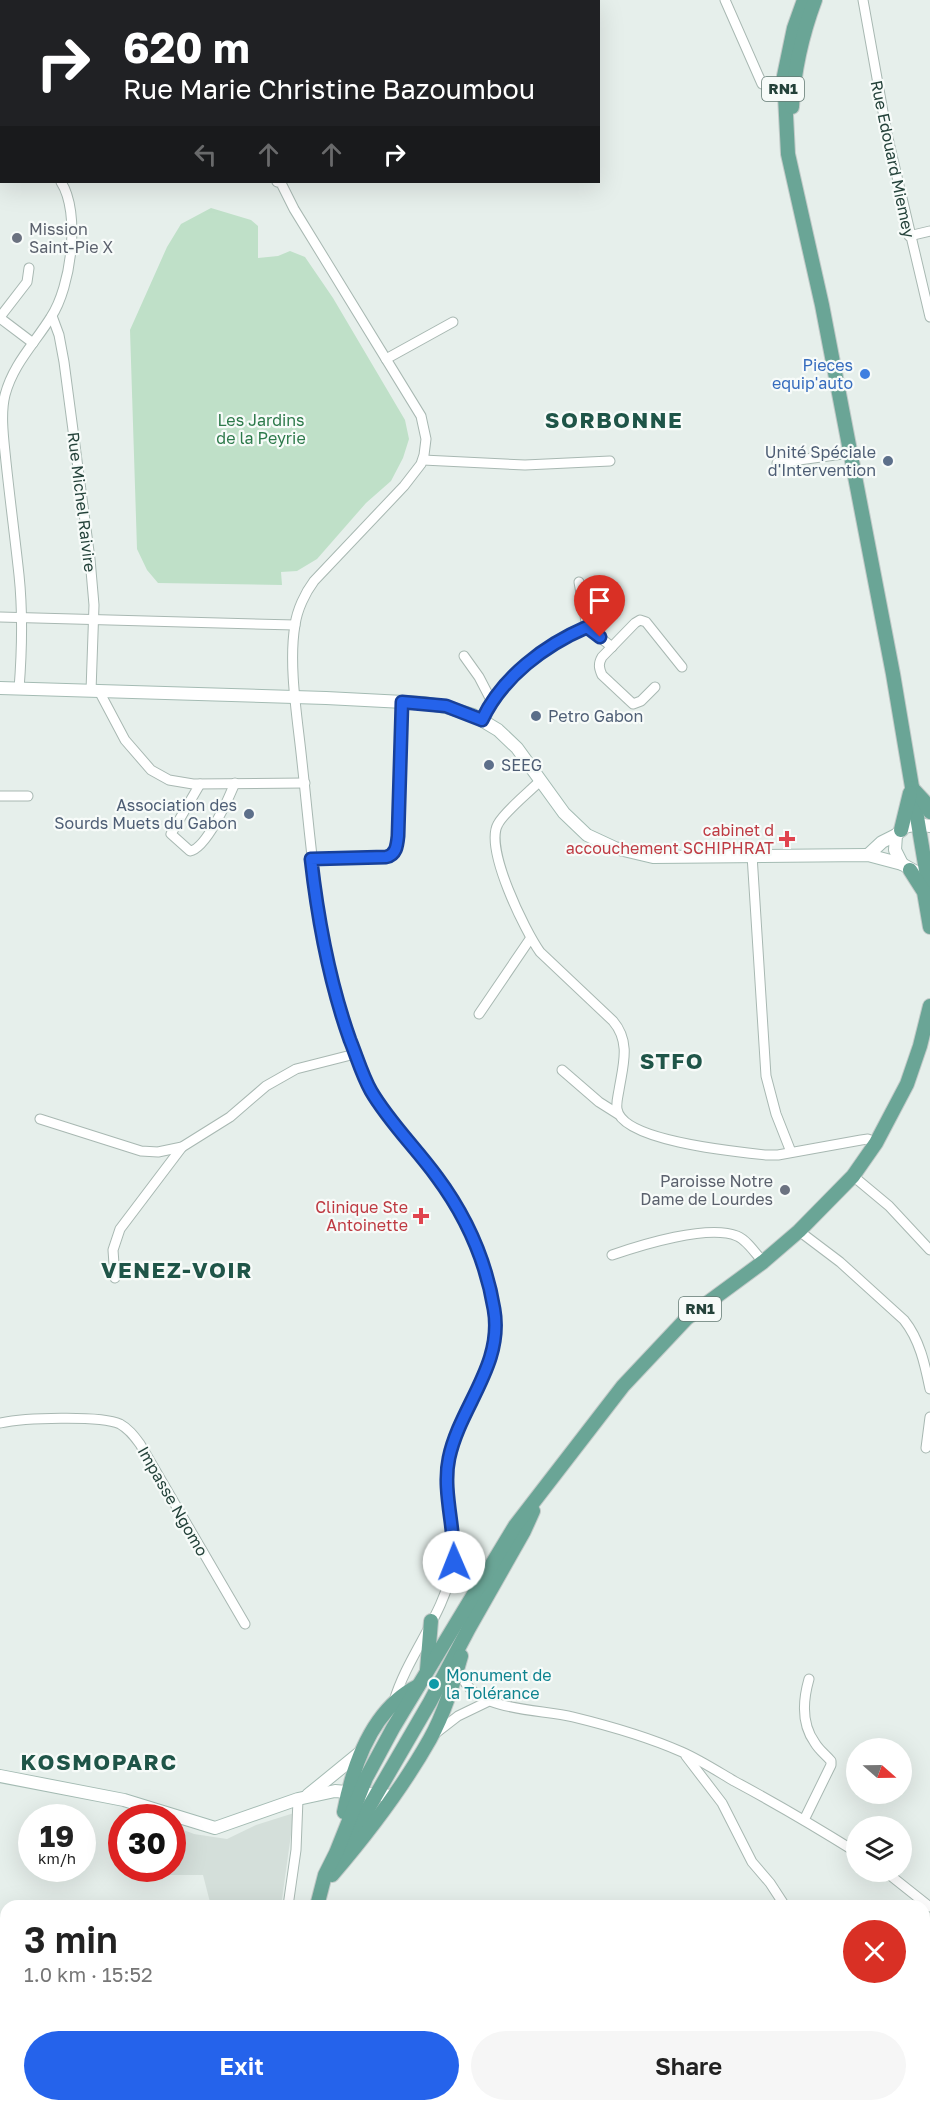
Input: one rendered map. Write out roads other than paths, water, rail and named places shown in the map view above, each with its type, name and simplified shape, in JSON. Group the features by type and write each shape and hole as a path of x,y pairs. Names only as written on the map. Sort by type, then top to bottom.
{"main road":[{"name":"RN1","path":"804,0 789,48 783,90 788,154 850,453 893,674 912,788 925,825 930,894"},
{"name":"RN1","path":"795,180 797,174 792,123 793,90 800,46 815,0"},
{"path":"0,688 296,697 446,706 482,720 507,737 575,824 587,834 615,848 653,857 868,855 906,867 928,877"},
{"path":"930,812 912,788 898,832 895,850 924,892 930,927"},
{"path":"868,855 882,842 911,825 925,825"},
{"name":"RN1","path":"319,1900 325,1875 336,1852 353,1792 425,1682 515,1526 623,1386 687,1318 763,1262 799,1231 853,1176 876,1143 907,1084 930,1006"},
{"name":"RN1","path":"326,1900 332,1875 341,1854 430,1702 469,1628 525,1531 541,1492"},
{"path":"431,1621 425,1682 436,1725"},
{"path":"332,1875 393,1797 430,1739 458,1666 469,1628"},
{"path":"353,1792 363,1750 379,1721 393,1704 410,1690 425,1682"},
{"path":"301,1798 363,1750"},
{"path":"0,1776 124,1800 215,1828 301,1798 335,1791 393,1797"}],"street":[{"path":"724,0 762,84 783,90"},
{"name":"Rue Edouard Miemey","path":"863,0 879,95 909,236 927,294 930,317"},
{"path":"19,689 22,617 3,411 4,397 8,384 22,358 52,316 64,285 71,239 70,201 61,183"},
{"path":"280,183 421,416 426,439 423,460 404,486 314,581 303,599 295,625 296,697 311,859 323,943 338,1003 373,1093 436,1175 467,1222 483,1265 495,1311 493,1353 487,1372 458,1431 449,1456 447,1471 454,1562 450,1579 400,1684 393,1704"},
{"path":"909,236 930,231"},
{"path":"29,268 27,282 0,317 33,343"},
{"name":"Rue Michel Raivire","path":"52,316 60,335 90,559 95,691"},
{"path":"386,358 453,322"},
{"path":"777,463 850,453"},
{"path":"423,460 525,465 610,461"},
{"path":"579,582 587,627 612,647"},
{"path":"0,617 295,625"},
{"path":"655,687 642,701 633,704 599,670 599,663 634,623 642,620 646,622 682,666"},
{"path":"482,720 492,702 521,670 546,648 587,627"},
{"path":"464,656 479,677 492,702"},
{"path":"95,691 125,740 151,770 169,780 200,784 305,783"},
{"path":"311,859 386,857 395,851 398,836 402,702"},
{"path":"540,781 498,823 495,831 503,876 530,939 550,963 621,1031 625,1055 617,1102 618,1114"},
{"path":"200,784 171,834 190,850 197,848 219,818 235,783"},
{"path":"0,796 28,796"},
{"path":"752,855 765,1076 773,1106 791,1152"},
{"path":"479,1014 530,939"},
{"path":"40,1119 141,1151 158,1152 182,1147 230,1117 266,1086 296,1068 356,1054"},
{"path":"562,1070 627,1123 641,1130 688,1145 766,1155 868,1139 876,1143"},
{"path":"115,1278 113,1250 120,1229 182,1147"},
{"path":"853,1176 889,1206 930,1250"},
{"path":"799,1231 840,1262 911,1328 920,1349 930,1389"},
{"path":"612,1255 631,1248 688,1235 718,1233 742,1238 763,1262"},
{"path":"926,1448 930,1417"},
{"name":"Impasse Ngomo","path":"0,1423 24,1420 105,1420 119,1424 130,1431 140,1444 245,1624"},
{"path":"458,1666 461,1678 470,1689 488,1702 572,1717 638,1736 684,1753 846,1846"},
{"path":"804,1820 831,1765 831,1761 816,1745 809,1733 804,1711 804,1694 809,1679"},
{"path":"430,1739 458,1716 488,1702"},
{"path":"684,1753 722,1803 752,1862 770,1883 780,1900"},
{"path":"289,1900 301,1798"},
{"path":"899,1882 921,1900"}],"place":[{"name":"Mission Saint-Pie X","path":"17,238"},
{"name":"Pieces equip'auto","path":"865,374"},
{"name":"Unité Spéciale d'Intervention","path":"888,461"},
{"name":"Petro Gabon","path":"536,716"},
{"name":"SEEG","path":"489,765"},
{"name":"Association des Sourds Muets du Gabon","path":"249,814"},
{"name":"cabinet d accouchement SCHIPHRAT","path":"787,839"},
{"name":"Paroisse Notre Dame de Lourdes","path":"785,1190"},
{"name":"Clinique Ste Antoinette","path":"421,1216"},
{"name":"Monument de la Tolérance","path":"434,1684"}],"district":[{"name":"SORBONNE","path":"614,420"},
{"name":"STFO","path":"672,1061"},
{"name":"VENEZ-VOIR","path":"177,1270"},
{"name":"KOSMOPARC","path":"99,1762"}],"park label":[{"name":"Les Jardins de la Peyrie","path":"261,429"}]}
